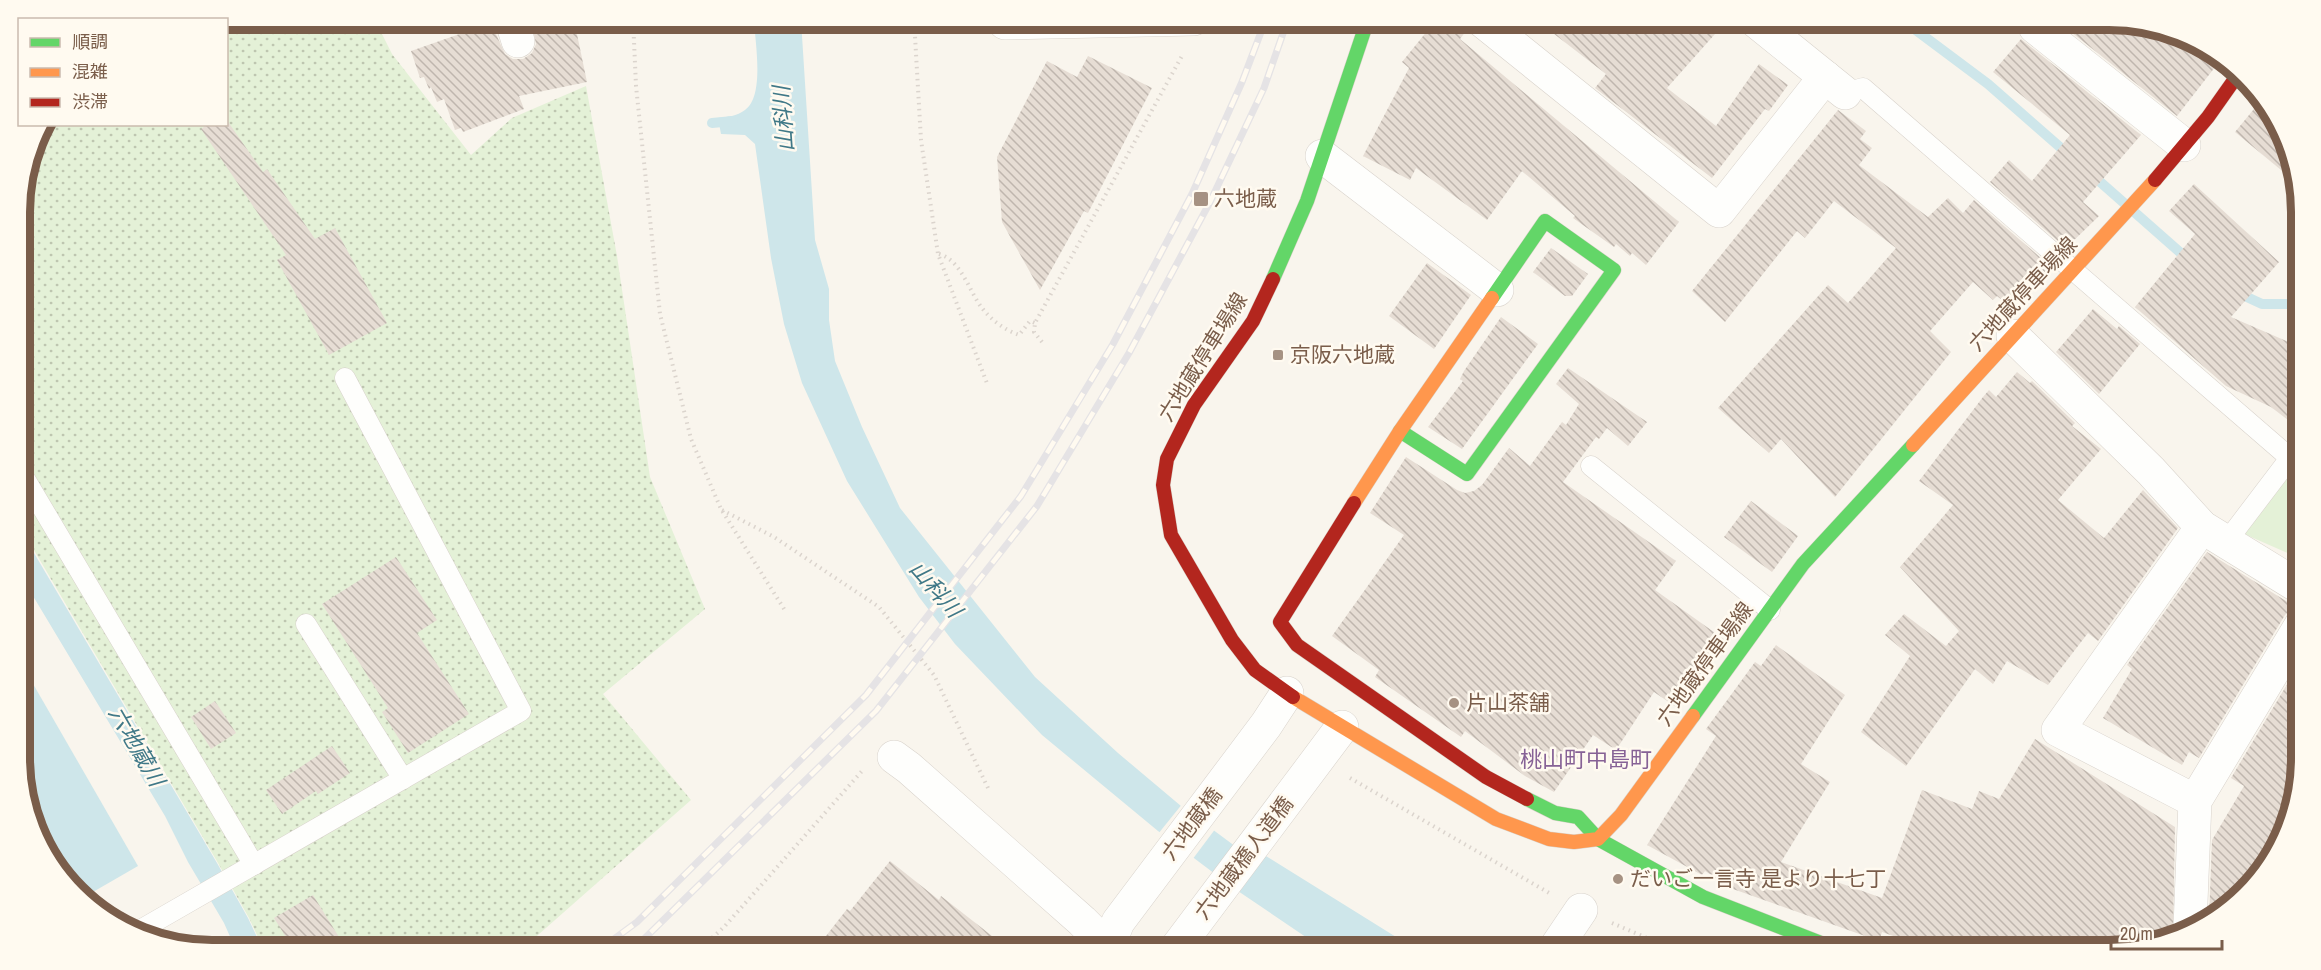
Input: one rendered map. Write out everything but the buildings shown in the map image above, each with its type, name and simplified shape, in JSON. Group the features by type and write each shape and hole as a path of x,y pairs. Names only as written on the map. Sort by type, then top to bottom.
{"main road":[{"name":"六地蔵停車場線","path":"1365,30 1307,201 1275,276 1253,321 1194,405 1167,459 1163,485 1171,535 1232,639 1255,670 1287,693 1496,819 1549,838 1574,842 1598,839 1621,815 1803,564 2140,199 2208,117 2234,80"},
{"path":"1400,432 1467,474 1614,270 1545,221 1400,432 1280,622 1297,645 1486,777 1555,813 1578,817 1598,839 1703,897 1813,940"}],"street":[{"path":"1493,30 1719,211 1835,85 1766,30"},
{"path":"2039,30 2184,145"},
{"path":"1322,156 1497,290"},
{"path":"2013,336 2214,534 2291,582"},
{"path":"2195,801 2058,730 2214,534"},
{"path":"2190,920 2195,801 2291,643"},
{"name":"六地蔵橋","path":"1112,940 1287,693"},
{"name":"六地蔵橋人道橋","path":"1182,940 1342,727"},
{"path":"894,757 1082,921 1112,940"},
{"path":"1561,940 1577,916"}],"lane":[{"path":"1835,85 1863,88 2290,458 2214,534"},
{"path":"145,927 521,711 345,378"},
{"path":"1591,466 1770,610"},
{"path":"30,487 254,865"},
{"path":"306,624 403,779"}],"path":[{"path":"633,30 636,86 660,314 691,439 721,509 786,612"},
{"path":"914,30 921,140 938,254 988,386"},
{"path":"1042,342 1034,332 1035,323 1181,59 1191,30"},
{"path":"938,254 947,256 963,276 982,309 1006,331 1019,335 1030,321 1035,323"},
{"path":"721,509 774,537 879,608 934,675 978,767"},
{"path":"710,940 725,926 868,764 881,758 894,757"},
{"path":"1577,916 1646,940"}],"green space":[{"path":"228,30 380,30 392,54 471,155 512,118 586,86 617,256 650,477 705,609 603,694 691,800 532,940 259,940 218,863 30,543 30,200 36,165 44,142 52,126 228,126"},
{"path":"2291,461 2291,555 2242,533"}],"water":[{"name":"山科川","path":"755,30 802,30 815,240 829,289 829,320 835,361 862,427 900,508 1035,677 1118,753 1181,806 1255,861 1261,853 1401,940 1310,940 1235,889 1158,831 1042,735 955,644 919,597 847,481 802,383 784,324 771,258 755,144 745,135 721,134 718,118 735,115 745,110 751,103 755,93 757,68"},
{"name":"六地蔵川","path":"30,546 217,863 258,940 232,940 165,816 30,591"},
{"path":"30,679 138,866 91,893 68,869 54,849 36,805 32,782"}],"pier":[{"path":"1183,803 1216,828 1192,860 1158,834"}],"waterway":[{"path":"1916,30 1988,84 2069,155"},
{"path":"712,123 733,121"},
{"path":"2090,173 2191,262"},
{"path":"2236,292 2262,304 2291,304"}],"railway":[{"path":"613,940 637,922 866,695 1021,496 1113,344 1192,194 1242,82 1262,30"},
{"path":"642,940 876,711 1037,506 1129,353 1210,202 1264,88 1284,30"}],"traffic: fast":[{"path":"1273,279 1307,201 1364,30"},
{"path":"1400,431 1467,474 1614,270 1545,221 1492,298"},
{"path":"1693,716 1803,564 1913,445"},
{"path":"1527,799 1555,813 1578,817 1598,839 1703,897 1813,940"}],"traffic: slow":[{"path":"1913,445 2155,180"},
{"path":"1354,503 1400,431 1492,298"},
{"path":"1293,697 1496,819 1549,839 1574,842 1598,839 1621,815 1693,716"}],"traffic: jam":[{"path":"2155,180 2208,117 2234,80"},
{"path":"1273,279 1253,321 1194,405 1167,459 1163,485 1171,535 1232,640 1255,670 1293,697"},
{"path":"1354,503 1280,622 1297,645 1486,777 1527,799"}],"place":[{"name":"六地蔵","path":"1201,199"},
{"name":"京阪六地蔵","path":"1278,355"},
{"name":"片山茶舗","path":"1454,703"},
{"name":"だいご一言寺 是より十七丁","path":"1618,879"}],"district":[{"name":"桃山町中島町","path":"1586,759"}]}
